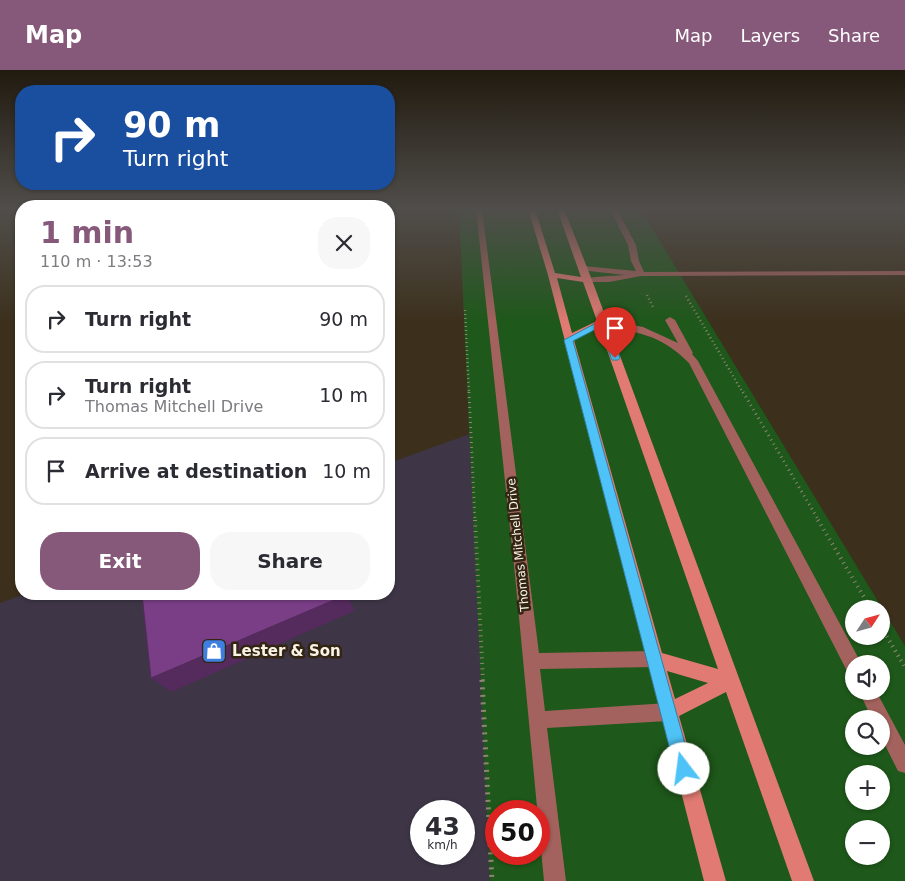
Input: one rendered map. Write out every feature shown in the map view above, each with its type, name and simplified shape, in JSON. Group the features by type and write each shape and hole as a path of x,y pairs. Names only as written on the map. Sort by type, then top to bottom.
{"main road":[{"path":"543,247 714,881"},
{"path":"574,247 802,881"},
{"path":"552,275 585,275"},
{"path":"552,275 585,275"},
{"path":"569,340 602,322"},
{"path":"655,658 730,681"},
{"path":"668,712 730,681"}],"street":[{"name":"Thomas Mitchell Drive","path":"482,247 521,565 555,881"},
{"path":"632,247 635,261 641,274"},
{"path":"585,275 622,271 641,274 905,273"},
{"path":"585,275 609,280 641,274"},
{"path":"670,320 848,655"},
{"path":"602,322 630,326 649,332 674,344 693,362"},
{"path":"531,661 655,658"},
{"path":"872,700 905,764"},
{"path":"538,720 668,712"}],"path":[{"path":"641,274 639,281 659,320 670,320"},
{"path":"674,274 866,600"},
{"path":"465,307 492,881"},
{"path":"890,642 905,667"}],"shaded area":[{"path":"470,434 486,800 485,865 489,865 490,881 0,881 0,603 15,598 15,600 395,600 395,461"}],"green space":[{"path":"461,247 663,247 877,600 845,600 845,645 890,645 890,621 905,646 905,881 490,881 489,865 550,865 550,800 486,800"}],"building":[{"path":"143,600 334,600 151,678"}],"place":[{"name":"Lester & Son","path":"214,651"}],"route":[{"path":"615,358 602,322 569,340 684,769"}]}
